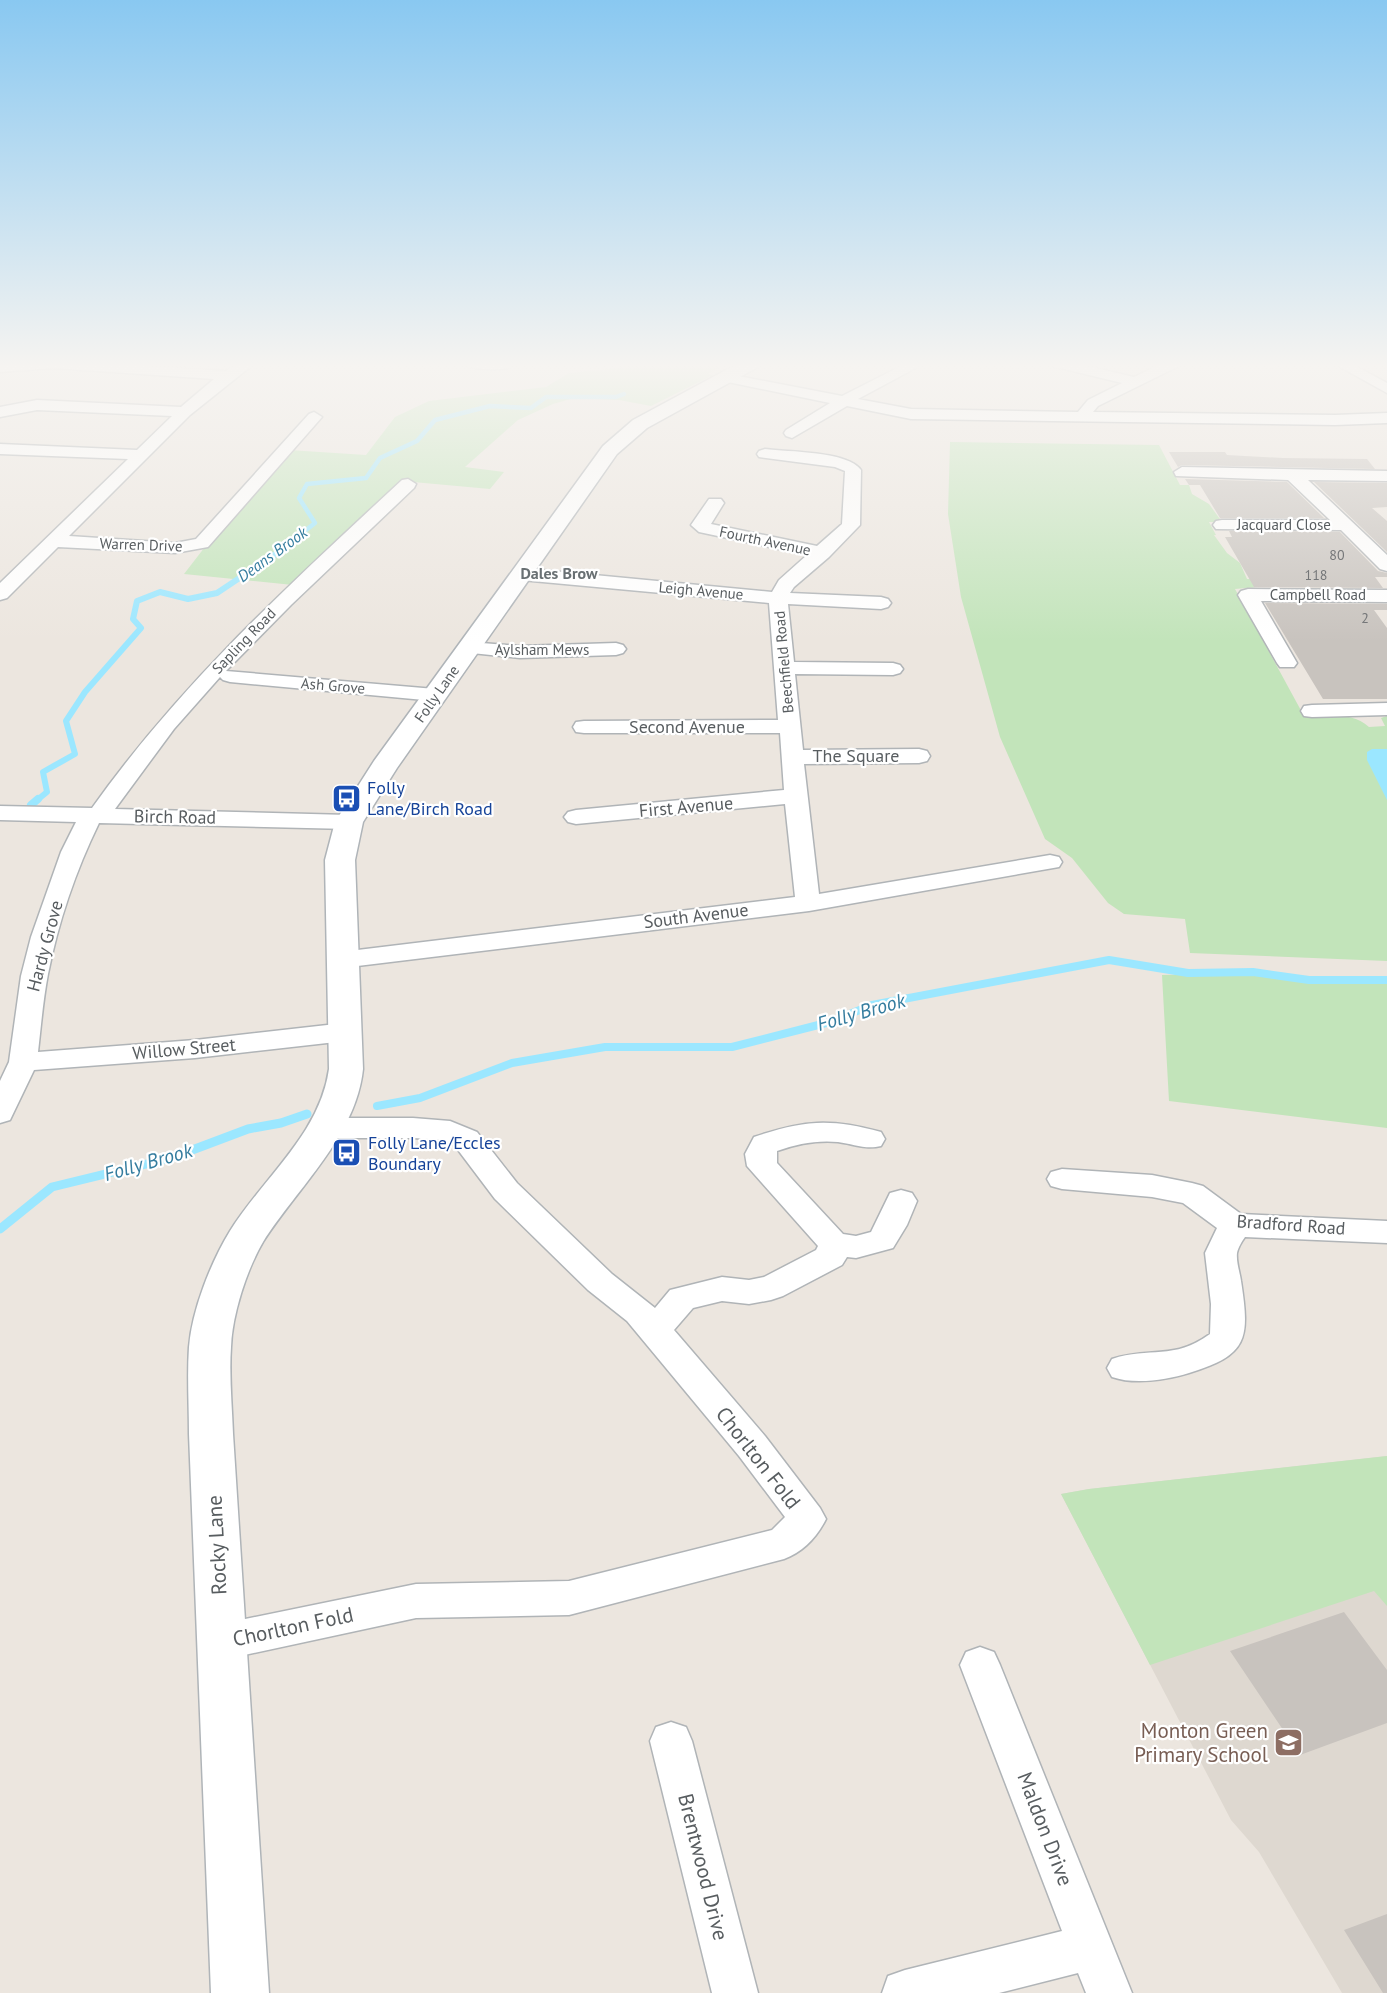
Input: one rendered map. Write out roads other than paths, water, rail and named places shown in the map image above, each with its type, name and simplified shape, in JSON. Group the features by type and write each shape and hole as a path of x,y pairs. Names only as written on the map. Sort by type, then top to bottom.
{"main road":[{"name":"Folly Lane","path":"326,1128 344,1086 345,1032 341,960 340,860 349,822 380,773 606,456"},
{"name":"Rocky Lane","path":"240,1993 208,1373 215,1317 225,1282 245,1239 326,1128"}],"street":[{"path":"0,594 140,456"},
{"name":"Warren Drive","path":"54,541 175,548 202,543 279,456"},
{"name":"Beechfield Road","path":"783,456 838,462 852,468 851,525 823,553 786,584 778,598 804,880 809,903"},
{"path":"1182,472 1205,467 1293,475 1387,476"},
{"path":"1293,475 1387,565"},
{"name":"Sapling Road","path":"95,815 142,756 258,624 408,484"},
{"name":"Fourth Avenue","path":"715,502 700,525 705,528 823,553"},
{"name":"Jacquard Close","path":"1222,525 1248,521 1345,525"},
{"path":"0,570 22,571"},
{"name":"Leigh Avenue","path":"521,574 778,598 881,603"},
{"name":"Campbell Road","path":"1287,663 1248,595 1275,590 1318,602 1387,596"},
{"name":"Aylsham Mews","path":"469,648 520,652 616,653"},
{"path":"783,668 893,669"},
{"name":"Ash Grove","path":"230,676 435,695"},
{"path":"1312,711 1375,714"},
{"name":"Second Avenue","path":"584,728 789,726"},
{"name":"The Square","path":"793,757 919,756"},
{"name":"First Avenue","path":"576,817 797,796"},
{"name":"Birch Road","path":"0,813 349,822"},
{"name":"Hardy Grove","path":"0,1113 23,1062 34,976 58,896 73,852 95,815"},
{"name":"South Avenue","path":"341,960 809,903 1050,862"},
{"name":"Willow Street","path":"23,1062 195,1049 345,1032"},
{"name":"Chorlton Fold","path":"221,1642 416,1601 569,1598 784,1543 807,1519 752,1446 639,1312 600,1282 506,1191 466,1139 450,1131 413,1128 326,1128"},
{"path":"870,1138 842,1131 817,1130 765,1144 760,1154 762,1166 834,1244 856,1247 882,1240 901,1201"},
{"name":"Bradford Road","path":"1062,1179 1152,1186 1192,1194 1234,1225 1387,1232"},
{"path":"1124,1368 1173,1365 1206,1355 1227,1339 1228,1304 1221,1253 1234,1225"},
{"path":"654,1330 682,1299 722,1289 749,1292 771,1288 831,1257 834,1244"},
{"name":"Maldon Drive","path":"980,1665 1109,1993"},
{"name":"Brentwood Drive","path":"671,1741 735,1993"},
{"path":"905,1993 1091,1947"}],"water":[{"path":"1372,749 1387,749 1387,800 1367,760 1367,752"}],"waterway":[{"name":"Deans Brook","path":"272,557 315,523 299,498 307,484 366,478 380,458 384,456"},
{"name":"Deans Brook","path":"36,801 47,792 43,772 75,754 66,721 85,692 141,628 133,619 137,601 160,592 188,599 217,593 274,555"},
{"name":"Deans Brook","path":"31,805 38,799"},
{"name":"Folly Brook","path":"377,1106 420,1098 512,1063 605,1047 732,1047 830,1022 872,1005 1109,960 1188,973 1253,972 1309,980 1387,980"},
{"name":"Folly Brook","path":"0,1229 52,1187 171,1158 248,1129 281,1123 307,1114"}],"place":[{"name":"Folly Lane/Birch Road","path":"346,798"},
{"name":"Folly Lane/Eccles Boundary","path":"347,1153"},
{"name":"Monton Green Primary School","path":"1289,1743"}],"district":[{"name":"Dales Brow","path":"559,573"}]}
